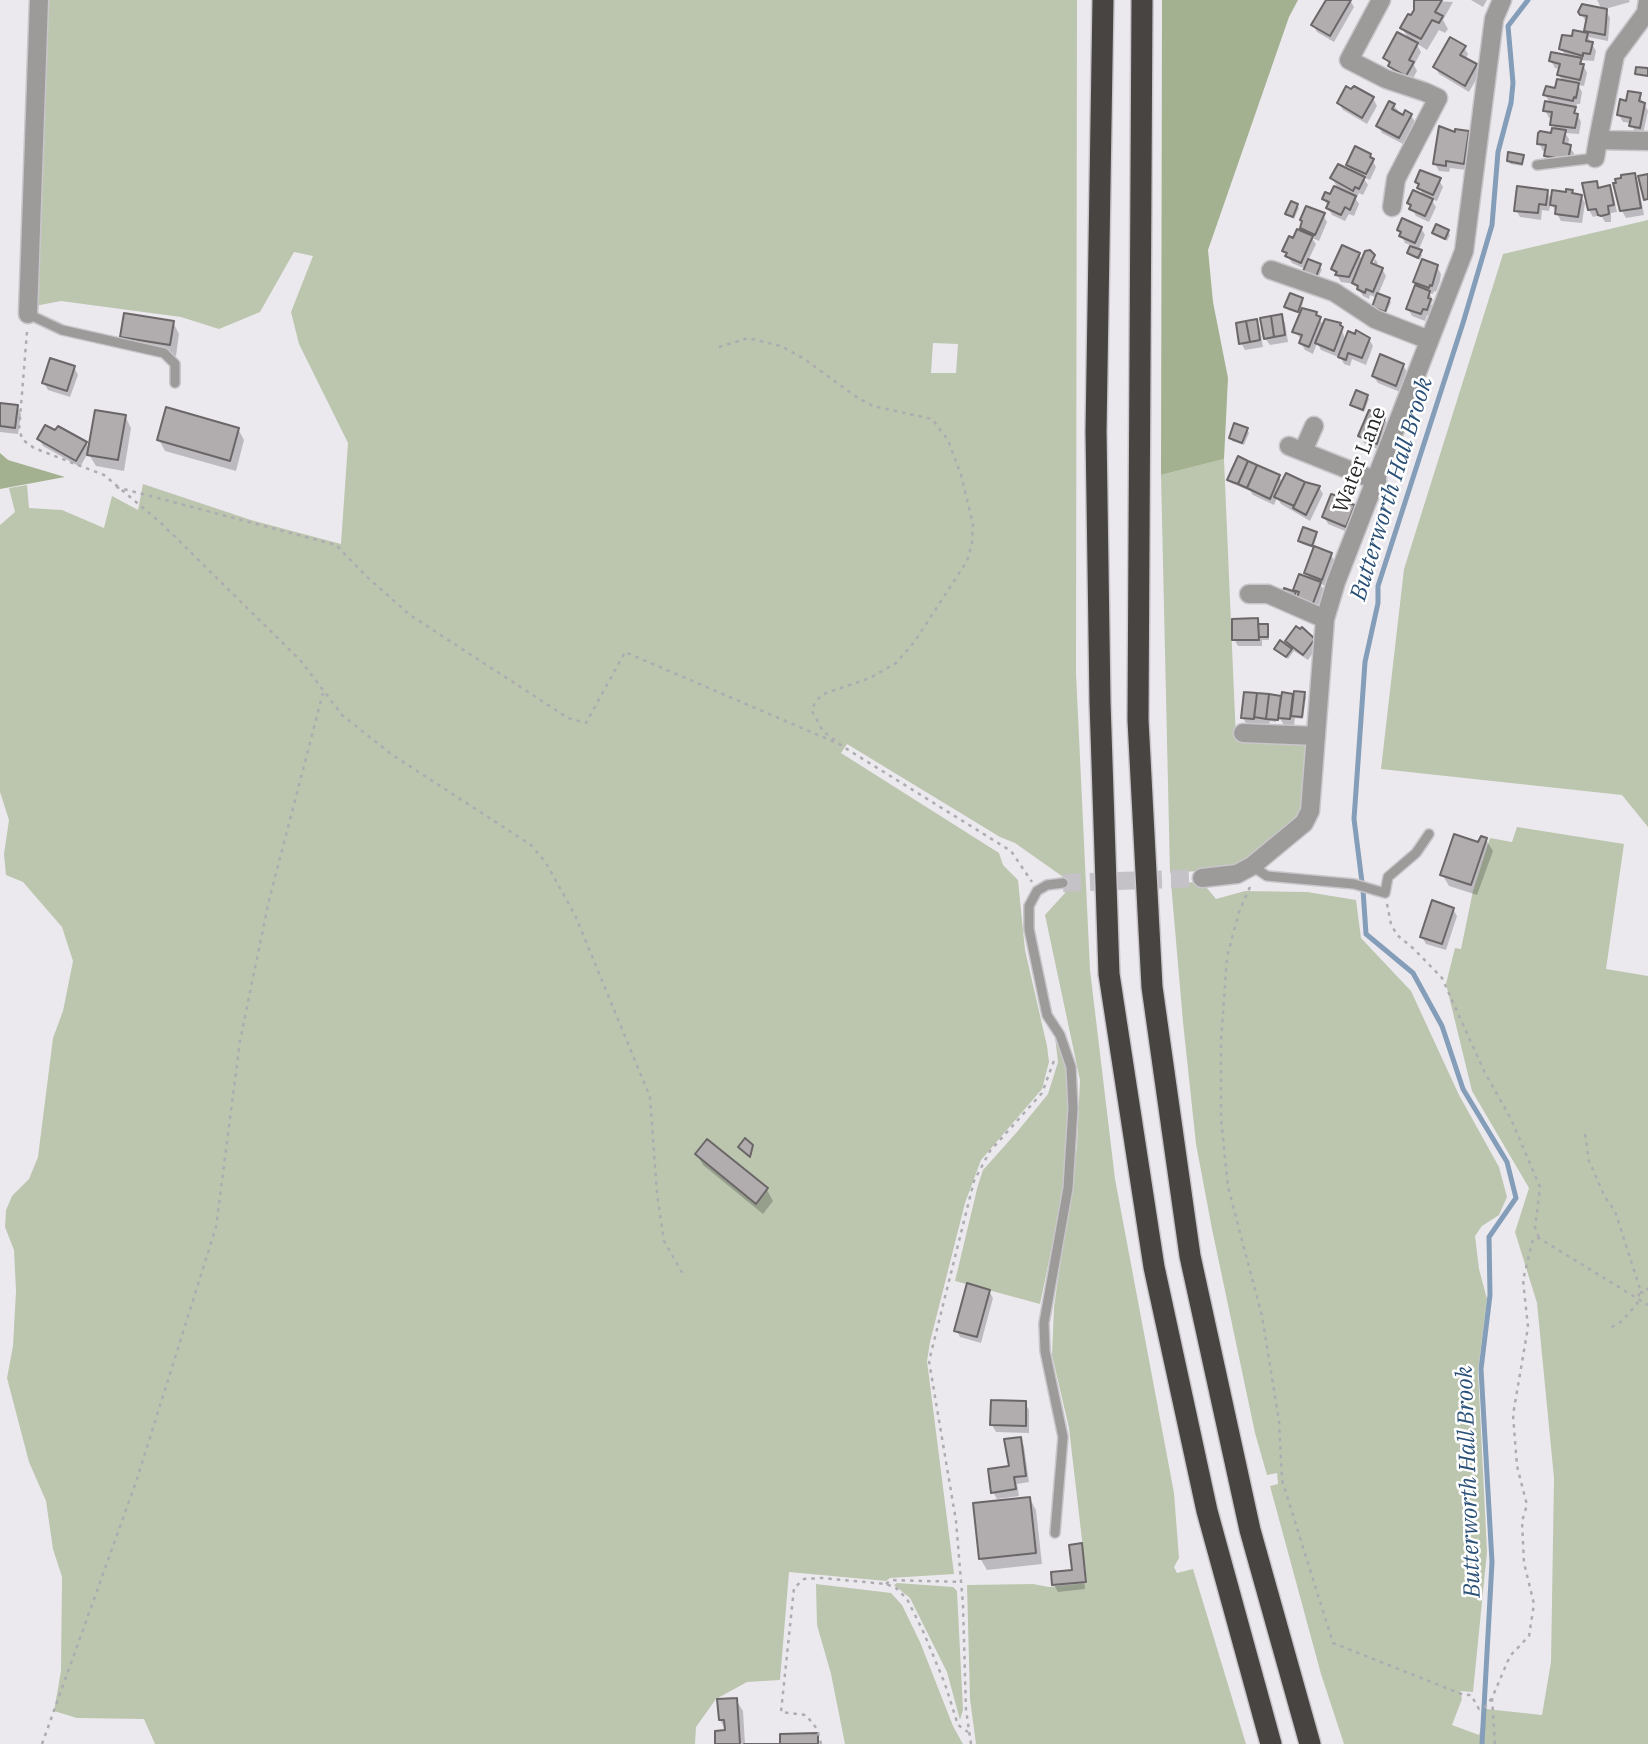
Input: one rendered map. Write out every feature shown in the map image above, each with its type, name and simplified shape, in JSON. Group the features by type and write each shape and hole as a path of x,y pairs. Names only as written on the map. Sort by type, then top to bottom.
{"highway":[{"path":"1103,0 1096,431 1100,702 1109,974 1154,1267 1207,1511 1271,1744"},
{"path":"1142,0 1138,720 1152,987 1189,1256 1250,1530 1311,1744"}],"street":[{"path":"28,314 39,0"},
{"path":"1381,0 1349,60 1386,79 1438,99 1396,179 1392,207"},
{"name":"Water Lane","path":"1202,878 1255,869 1304,822 1310,811 1325,620 1336,582 1464,251 1494,19 1502,0"},
{"path":"1648,0 1646,13 1615,55 1597,149 1648,141"},
{"path":"1271,270 1334,292 1376,318 1429,340"},
{"path":"1314,426 1296,449 1377,481"},
{"path":"1249,594 1268,594 1325,620"},
{"path":"1243,733 1316,736"}],"lane":[{"path":"1537,165 1597,149"},
{"path":"28,314 62,330 164,353 175,364 175,383"},
{"path":"1255,869 1267,876 1354,884 1385,893 1388,877 1416,853 1429,834"},
{"path":"1055,1533 1063,1437 1045,1351 1044,1323 1068,1188 1073,1108 1071,1067 1060,1035 1047,1015 1028,929 1029,906 1037,891 1047,885 1063,883"}],"path":[{"path":"28,314 19,430 23,440 34,448 104,475 161,523 301,661 342,715 391,754 531,845 546,863 575,915 650,1097 657,1194 664,1241 683,1274"},
{"path":"719,347 748,338 781,346 873,406 932,419 948,440 961,475 973,524 972,543 967,561 923,630 896,663 870,678 823,694 815,702 812,711 816,721 842,746"},
{"path":"114,486 336,545 410,615 568,718 586,723 625,652 842,746 1011,850 1037,891"},
{"path":"42,1744 136,1482 216,1227 240,1041 258,951 323,693"},
{"path":"1255,869 1239,912 1227,957 1221,1041 1221,1119 1227,1187 1262,1316 1279,1421 1282,1480 1333,1643 1464,1695 1471,1695 1479,1709 1484,1708 1492,1698 1510,1656 1529,1636 1534,1604 1524,1563 1522,1521 1527,1505 1517,1466 1513,1415 1528,1327 1523,1280 1533,1240 1539,1238"},
{"path":"1385,893 1391,923 1397,935 1442,978 1484,1071 1511,1119 1540,1187 1535,1228 1539,1238 1648,1305"},
{"path":"971,1744 956,1521 929,1361 974,1181 990,1151 1042,1093 1055,1056"},
{"path":"1585,1134 1589,1161 1605,1197 1615,1211 1636,1270 1640,1292 1639,1300 1622,1321 1607,1330"},
{"path":"1640,1292 1645,1293 1648,1288"},
{"path":"821,1744 817,1729 806,1715 781,1712 794,1588 804,1579 886,1584 895,1588 906,1599 923,1631 945,1684 958,1725 969,1732"},
{"path":"886,1584 891,1580 961,1582"},
{"path":"1492,1698 1495,1744"}],"green space":[{"path":"45,0 1077,0 1076,673 1090,970 1115,1179 1174,1493 1179,1558 1174,1567 1177,1573 1193,1569 1246,1744 976,1744 970,1699 967,1585 1033,1584 1049,1587 1087,1583 1069,1428 1052,1355 1054,1307 1077,1146 1080,1080 1045,915 1065,893 1066,879 1015,843 1000,837 847,744 841,753 999,853 1003,865 1018,880 1025,950 1047,1046 1049,1062 1042,1089 981,1160 965,1203 930,1342 927,1361 954,1574 890,1578 886,1581 789,1572 780,1680 747,1682 716,1699 696,1727 695,1744 155,1744 144,1719 77,1718 54,1711 61,1671 62,1577 53,1549 46,1501 29,1462 7,1378 13,1346 16,1291 14,1250 5,1227 6,1210 12,1196 29,1179 38,1157 53,1038 63,1011 73,961 62,927 23,882 6,875 4,854 9,820 0,792 0,525 15,512 9,488 27,485 29,508 62,510 104,528 112,496 138,510 143,484 251,520 341,544 348,443 299,344 291,312 313,256 294,252 260,312 219,329 181,317 61,301 35,306 41,199","holes":["933,343 958,344 956,373 931,373"]},
{"path":"1162,0 1298,0 1289,17 1208,250 1213,302 1228,378 1224,459 1161,475"},
{"path":"1648,220 1648,827 1622,795 1381,769 1404,569 1503,254"},
{"path":"0,453 8,460 65,477 0,489"},
{"path":"1224,459 1236,740 1286,741 1307,746 1303,816 1240,868 1170,873 1161,475"},
{"path":"1517,827 1624,844 1606,969 1648,976 1648,1744 1344,1744 1321,1674 1270,1486 1278,1484 1277,1473 1267,1475 1255,1433 1212,1229 1196,1144 1171,883 1202,882 1216,899 1245,891 1307,892 1356,900 1361,938 1411,991 1459,1095 1499,1167 1507,1197 1499,1215 1482,1226 1475,1236 1479,1269 1487,1299 1478,1371 1487,1552 1473,1692 1460,1691 1462,1699 1452,1725 1479,1735 1486,1709 1542,1715 1551,1662 1554,1478 1537,1303 1515,1232 1529,1188 1472,1091 1446,984 1455,948 1461,949 1473,891 1490,838 1512,842"},
{"path":"1055,1037 1066,1068 1069,1113 1067,1174 1040,1304 955,1281 983,1170 1048,1094 1058,1062"},
{"path":"897,1583 953,1587 957,1591 963,1710 960,1720 947,1672 910,1598 894,1585"},
{"path":"816,1584 891,1593 902,1605 920,1642 953,1726 963,1744 845,1744 831,1674 817,1625"}],"building":[{"path":"1326,0 1351,0 1330,36 1311,25"},
{"path":"1414,0 1442,0 1435,12 1443,16 1439,23 1432,20 1421,39 1400,28 1408,14 1411,15 1414,10"},
{"path":"1582,4 1607,9 1605,35 1584,31 1587,16 1578,12"},
{"path":"1573,30 1588,33 1586,41 1593,42 1590,54 1583,53 1583,56 1559,49 1562,35 1572,36"},
{"path":"1397,32 1418,43 1409,60 1414,62 1406,76 1388,66 1390,62 1383,58"},
{"path":"1450,37 1466,46 1460,55 1477,64 1465,86 1433,67"},
{"path":"1551,52 1582,58 1580,64 1584,64 1580,80 1557,75 1560,64 1549,61"},
{"path":"1636,67 1648,68 1648,76 1635,74"},
{"path":"1557,79 1579,83 1573,101 1543,95 1546,86 1555,88"},
{"path":"1346,86 1351,89 1354,86 1374,97 1362,118 1337,103"},
{"path":"1628,91 1641,93 1639,101 1645,103 1640,128 1629,126 1631,118 1617,115 1620,99 1626,101"},
{"path":"1389,101 1395,104 1392,109 1403,115 1405,110 1412,114 1399,138 1376,126"},
{"path":"1545,101 1576,107 1574,113 1578,114 1575,128 1550,125 1552,112 1543,111"},
{"path":"1439,126 1455,132 1455,129 1469,131 1464,164 1446,161 1446,166 1433,164"},
{"path":"1552,128 1566,130 1563,143 1571,145 1568,160 1544,156 1546,145 1537,144 1538,133 1551,133"},
{"path":"1355,146 1371,154 1370,157 1374,159 1366,174 1346,165"},
{"path":"1508,152 1524,155 1522,164 1507,161"},
{"path":"1338,164 1365,177 1359,189 1355,187 1353,191 1330,178"},
{"path":"1420,170 1441,178 1433,195 1417,188 1419,184 1415,182"},
{"path":"1635,173 1641,208 1620,211 1613,183 1616,183 1615,179 1621,178 1621,175"},
{"path":"1648,174 1648,199 1644,200 1638,176"},
{"path":"1597,181 1598,188 1610,185 1614,205 1608,206 1609,214 1601,216 1596,209 1588,210 1582,183"},
{"path":"1334,186 1356,196 1350,210 1345,207 1341,215 1326,208 1329,202 1322,199 1325,192 1330,194"},
{"path":"1517,186 1548,190 1546,205 1539,204 1538,213 1514,211"},
{"path":"1566,189 1582,195 1578,217 1555,214 1556,206 1550,205 1552,190 1566,192"},
{"path":"1413,190 1433,199 1425,216 1409,209 1411,205 1407,203"},
{"path":"1291,201 1298,204 1293,217 1285,214"},
{"path":"1306,206 1325,213 1315,235 1300,228 1300,220"},
{"path":"1402,218 1422,227 1415,243 1399,236 1401,232 1397,230"},
{"path":"1436,224 1449,230 1445,239 1432,233"},
{"path":"1297,229 1313,236 1301,263 1285,256 1287,253 1282,251 1289,236 1293,238"},
{"path":"1342,245 1360,253 1349,277 1335,275 1337,272 1331,269"},
{"path":"1410,246 1422,250 1418,258 1407,253"},
{"path":"1370,250 1375,255 1371,263 1383,268 1373,292 1366,289 1365,293 1352,283 1365,251"},
{"path":"1308,259 1321,264 1315,279 1302,274"},
{"path":"1422,259 1438,265 1429,288 1413,282"},
{"path":"1415,285 1430,291 1428,298 1431,299 1427,310 1423,309 1421,314 1406,309"},
{"path":"1290,293 1303,298 1298,312 1284,307"},
{"path":"1377,293 1390,298 1385,312 1372,307"},
{"path":"1302,308 1317,312 1316,315 1321,317 1309,347 1299,343 1302,335 1292,332"},
{"path":"124,313 174,321 170,345 120,337"},
{"path":"1282,314 1285,335 1274,337 1271,316"},
{"path":"1271,316 1274,337 1264,339 1260,318"},
{"path":"1257,319 1260,340 1250,342 1246,321"},
{"path":"1325,319 1341,323 1343,327 1334,351 1315,343"},
{"path":"1246,321 1250,342 1239,344 1236,323"},
{"path":"1356,330 1370,338 1362,358 1348,353 1346,360 1338,357 1348,331 1355,334"},
{"path":"1380,354 1404,364 1396,386 1372,376"},
{"path":"50,358 75,366 67,391 42,383"},
{"path":"1356,390 1368,395 1363,410 1350,405"},
{"path":"0,403 18,405 15,428 0,426"},
{"path":"166,407 239,428 230,461 157,440"},
{"path":"95,410 126,415 118,460 87,455"},
{"path":"1369,410 1385,417 1377,444 1358,436"},
{"path":"1234,423 1248,428 1242,443 1229,438"},
{"path":"45,425 55,430 58,426 87,442 76,461 37,439"},
{"path":"1238,456 1248,461 1238,484 1227,480"},
{"path":"1248,461 1257,465 1247,488 1238,484"},
{"path":"1257,465 1280,475 1270,499 1247,488"},
{"path":"1286,473 1305,482 1294,506 1274,497"},
{"path":"1305,482 1320,486 1306,515 1293,508"},
{"path":"1331,494 1349,499 1348,503 1355,505 1346,527 1322,517"},
{"path":"1303,527 1317,532 1312,546 1298,541"},
{"path":"1314,546 1332,553 1322,580 1304,573"},
{"path":"1299,574 1321,582 1312,606 1296,600 1299,592 1293,590"},
{"path":"1284,588 1296,592 1293,601 1281,596"},
{"path":"1258,618 1259,640 1232,640 1232,619"},
{"path":"1258,624 1268,624 1268,637 1259,637"},
{"path":"1296,626 1300,629 1302,627 1315,639 1303,655 1285,641"},
{"path":"1280,640 1292,649 1286,657 1274,649"},
{"path":"1294,691 1305,692 1302,717 1291,716"},
{"path":"1244,692 1257,693 1254,719 1241,718"},
{"path":"1282,692 1293,694 1290,719 1278,718"},
{"path":"1257,693 1269,694 1266,719 1254,717"},
{"path":"1269,694 1281,696 1278,720 1266,719"},
{"path":"1454,834 1478,842 1481,836 1487,838 1471,885 1440,875"},
{"path":"1432,900 1454,908 1442,944 1420,937"},
{"path":"745,1138 753,1145 750,1157 738,1147"},
{"path":"707,1139 768,1188 756,1204 695,1154"},
{"path":"967,1283 990,1290 977,1337 954,1331"},
{"path":"991,1400 1026,1401 1026,1426 990,1425"},
{"path":"1021,1437 1026,1476 1014,1477 1016,1489 991,1493 988,1469 1009,1466 1004,1439"},
{"path":"1030,1497 1036,1553 979,1559 973,1503"},
{"path":"1082,1543 1086,1582 1052,1585 1051,1572 1072,1570 1069,1545"},
{"path":"737,1698 740,1744 715,1744 715,1731 725,1730 724,1720 719,1720 717,1699"},
{"path":"818,1733 818,1744 780,1744 780,1734"}],"waterway":[{"name":"Butterworth Hall Brook","path":"1482,1744 1492,1562 1481,1369 1490,1295 1489,1237 1516,1198 1507,1162 1463,1089 1442,1026 1413,973 1366,934 1354,819 1365,662 1378,603 1378,586 1492,225 1498,152 1511,103 1513,83 1508,26 1528,0"}],"tunnel":[{"path":"1063,883 1202,878"}]}
